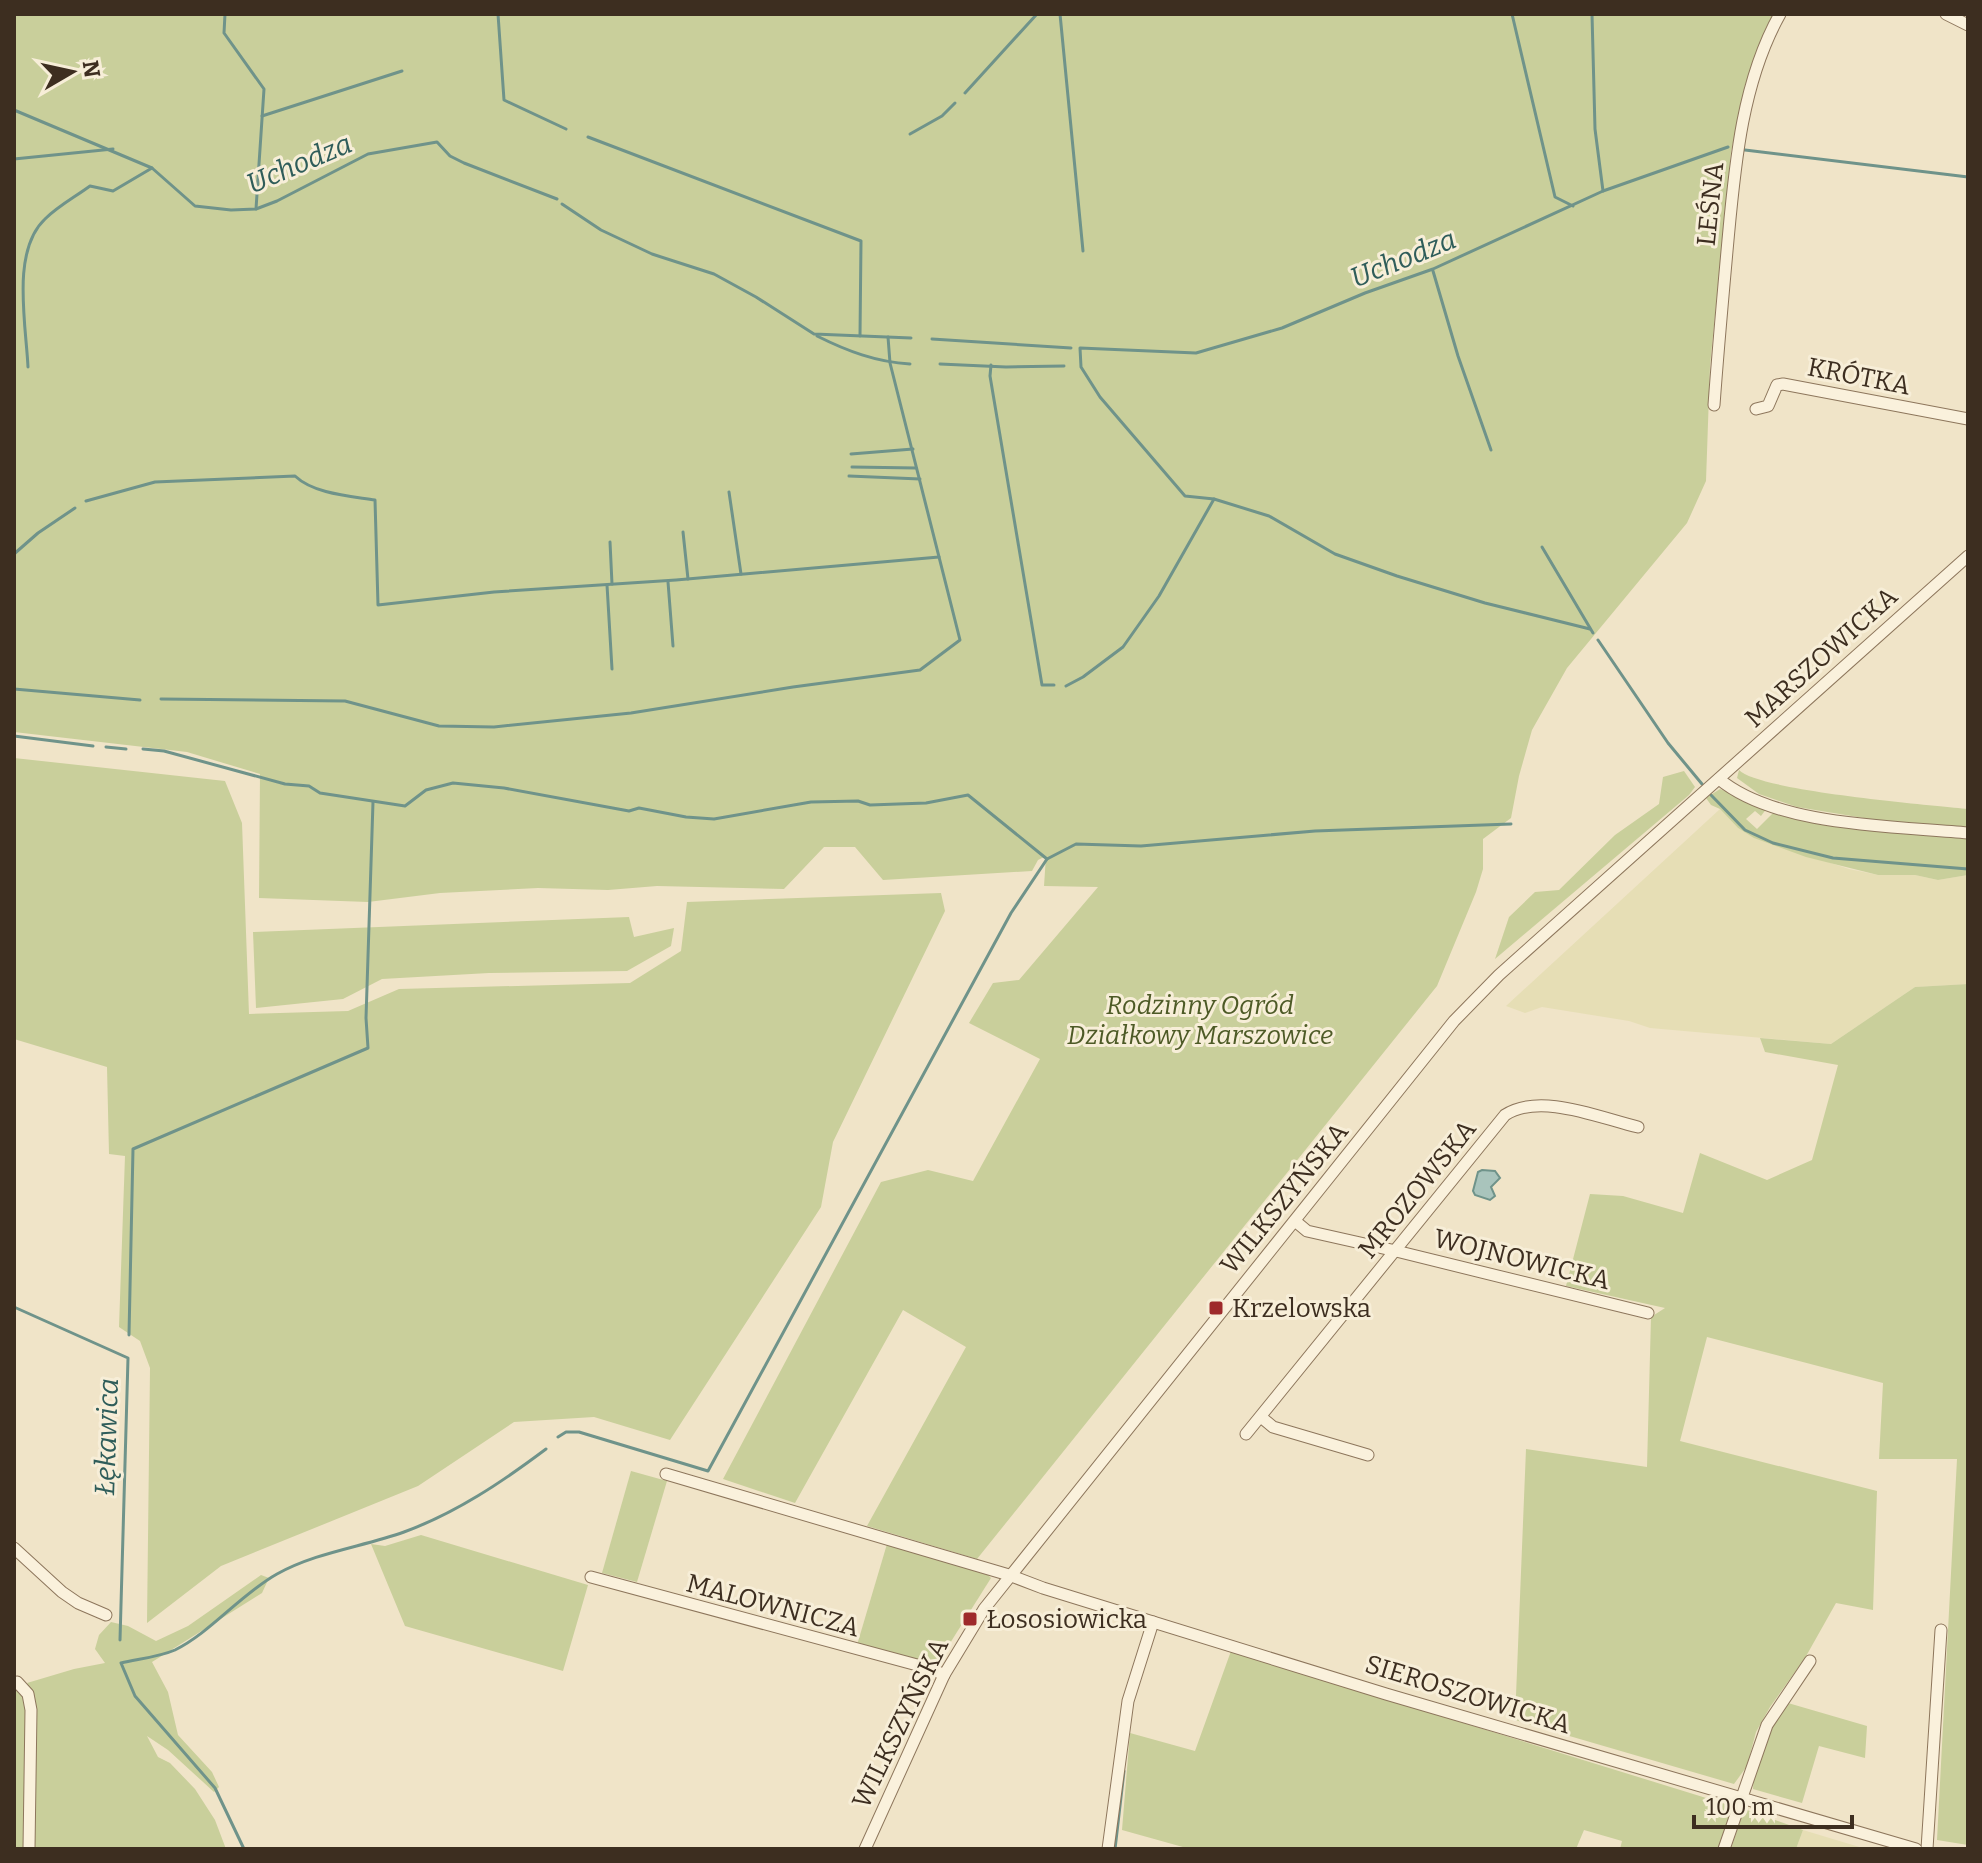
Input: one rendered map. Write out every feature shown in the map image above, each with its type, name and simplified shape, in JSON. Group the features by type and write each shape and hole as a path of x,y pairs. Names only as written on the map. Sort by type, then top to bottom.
{"street":[{"name":"LEŚNA","path":"1714,405 1734,172 1759,65 1780,14"},
{"path":"1946,14 1968,25"},
{"name":"KRÓTKA","path":"1756,409 1768,406 1777,385 1783,384 1968,419"},
{"name":"MARSZOWICKA","path":"1705,791 1966,561"},
{"path":"1719,779 1744,795 1806,815 1968,833"},
{"name":"WILKSZYŃSKA","path":"865,1849 944,1675 973,1625 1009,1575 1454,1021 1499,975 1705,791"},
{"name":"MROZOWSKA","path":"1246,1434 1505,1115 1522,1106 1547,1105 1638,1127"},
{"name":"WOJNOWICKA","path":"1295,1221 1307,1231 1648,1313"},
{"path":"1261,1417 1273,1427 1368,1455"},
{"path":"666,1474 1009,1575"},
{"path":"14,1548 70,1598 106,1615"},
{"name":"SIEROSZOWICKA","path":"1009,1575 1153,1622 1916,1849"},
{"name":"MALOWNICZA","path":"591,1577 932,1669 944,1675"},
{"path":"1108,1849 1128,1701 1153,1622"},
{"path":"1927,1849 1941,1630"},
{"path":"1724,1849 1767,1725 1810,1661"},
{"path":"17,1682 28,1694 31,1710 29,1849"}],"shaded area":[{"path":"1720,809 1738,828 1755,838 1849,869 1938,880 1968,875 1968,984 1915,987 1831,1044 1650,1028 1629,1021 1542,1007 1525,1013 1506,1006"},
{"path":"1803,1830 1866,1849 1796,1849"}],"green space":[{"name":"Rodzinny Ogród Działkowy Marszowice","path":"14,14 1774,14 1745,85 1731,152 1710,366 1706,481 1687,523 1567,668 1532,730 1511,818 1483,839 1483,869 1476,892 1437,986 977,1559 867,1526 966,1347 903,1310 795,1503 723,1479 881,1182 928,1170 973,1181 1040,1059 969,1023 993,983 1019,980 1098,887 1044,886 1046,856 1038,860 1032,871 883,880 855,847 824,847 784,889 657,886 608,890 538,888 440,893 368,902 259,898 260,774 187,752 14,732"},
{"path":"14,758 225,781 242,823 249,1014 348,1011 399,989 630,983 681,951 687,902 941,893 945,911 833,1142 821,1207 670,1440 594,1417 514,1422 418,1486 221,1566 147,1623 150,1368 140,1341 119,1327 125,1156 109,1154 107,1067 14,1039"},
{"path":"1739,770 1753,778 1810,791 1968,809 1968,827 1876,820 1797,807 1759,794 1737,778"},
{"path":"1684,771 1695,787 1689,795 1495,959 1509,917 1535,892 1559,890 1615,835 1659,804 1663,777"},
{"path":"1720,789 1767,808 1761,816 1755,811 1746,819 1757,829 1775,811 1836,827 1968,839 1968,875 1938,880 1915,875 1878,875 1806,857 1754,838 1738,828 1706,798"},
{"path":"629,917 634,937 674,928 671,946 627,971 489,973 382,979 343,999 256,1008 253,932"},
{"path":"1968,984 1968,1845 1937,1840 1957,1459 1879,1459 1883,1383 1707,1337 1680,1441 1877,1491 1873,1610 1836,1603 1805,1658 1770,1707 1756,1732 1747,1766 1734,1784 1515,1720 1526,1449 1647,1467 1651,1317 1665,1308 1566,1286 1590,1194 1623,1196 1683,1213 1700,1153 1767,1180 1812,1160 1838,1065 1765,1052 1760,1038 1831,1044 1915,987"},
{"path":"631,1471 667,1481 637,1582 602,1573"},
{"path":"421,1535 588,1585 563,1671 405,1626 371,1544 385,1546"},
{"path":"887,1544 991,1578 935,1667 857,1645"},
{"path":"261,1575 269,1578 262,1593 152,1662 168,1692 178,1735 212,1772 219,1787 214,1792 168,1750 147,1736 158,1757 170,1763 195,1789 215,1820 226,1849 33,1849 34,1695 27,1683 105,1663 95,1649 99,1635 111,1622 128,1626 156,1641 188,1626"},
{"path":"1231,1651 1732,1806 1718,1849 1620,1849 1622,1841 1584,1830 1576,1849 1190,1849 1122,1830 1130,1733 1195,1751"},
{"path":"14,1685 26,1694 26,1849 14,1849"},
{"path":"1788,1703 1867,1726 1865,1758 1819,1746 1802,1803 1753,1789 1756,1766 1764,1743"},
{"path":"1744,1809 1803,1830 1796,1849 1731,1849"}],"water":[{"path":"1495,1171 1500,1178 1491,1187 1495,1196 1490,1200 1475,1195 1473,1191 1478,1172"}],"waterway":[{"path":"225,14 224,33 264,89 256,209"},
{"path":"498,14 504,100 566,129"},
{"path":"965,93 1037,14"},
{"path":"1060,14 1083,251"},
{"path":"1512,14 1555,197 1573,206"},
{"path":"1592,14 1595,129 1603,191"},
{"path":"262,116 402,71"},
{"path":"910,134 942,116 955,103"},
{"name":"Uchodza","path":"14,110 152,168 195,206 256,209 368,154 437,142 450,156 464,163 557,199"},
{"path":"588,137 861,241 860,336"},
{"name":"Uchodza","path":"1590,629 1485,603 1397,576 1335,554 1269,516 1214,499 1185,496 1100,397 1081,367 1080,348 1196,353 1282,328 1433,269 1603,191 1728,147"},
{"name":"Uchodza","path":"14,159 113,149"},
{"name":"Uchodza","path":"1745,150 1968,177"},
{"path":"28,367 23,289 24,269 34,233 50,214 90,186 113,191 152,168"},
{"name":"Uchodza","path":"562,204 601,230 652,254 714,274 814,334 911,338"},
{"path":"1433,271 1458,356 1491,450"},
{"path":"817,336 862,355 910,364"},
{"path":"161,699 345,701 439,726 494,727 631,713 920,670 960,640 890,363 888,337"},
{"name":"Uchodza","path":"932,339 1071,348"},
{"path":"940,364 1064,366"},
{"path":"991,365 990,376 1042,685 1054,685"},
{"path":"851,454 913,449"},
{"path":"852,467 916,468"},
{"path":"86,501 155,482 295,476 312,487 375,500 378,605 494,592 939,557"},
{"path":"849,476 920,479"},
{"path":"729,492 741,574"},
{"path":"1066,686 1123,647 1159,596 1214,499"},
{"path":"14,554 75,508"},
{"path":"683,532 688,579"},
{"path":"610,542 612,584"},
{"path":"1542,547 1593,633"},
{"path":"668,582 673,646"},
{"path":"607,585 612,669"},
{"path":"1598,640 1668,743 1702,784"},
{"path":"14,689 140,700"},
{"path":"14,736 93,746"},
{"path":"106,747 126,749"},
{"path":"143,749 164,751 285,784 309,786 320,793 405,806 426,790 453,783 504,788 629,811 639,808 714,819 811,802 858,801 870,805 926,803 968,795 1047,859 1076,844 1141,846 1315,831 1511,824"},
{"path":"1711,795 1745,830 1773,843 1833,858 1968,869"},
{"path":"129,1335 133,1149 368,1048 366,1018 373,802"},
{"path":"558,1437 566,1432 579,1432 708,1471 1011,913 1047,859"},
{"name":"Łękawica","path":"14,1307 128,1358 120,1640"},
{"path":"244,1849 215,1788 135,1696 121,1663 155,1656 188,1643 264,1582 292,1566 404,1532 442,1516 495,1485 546,1449"},
{"path":"1115,1849 1124,1771"}],"place":[{"name":"Krzelowska","path":"1216,1308"},
{"name":"Łososiowicka","path":"970,1619"}]}
